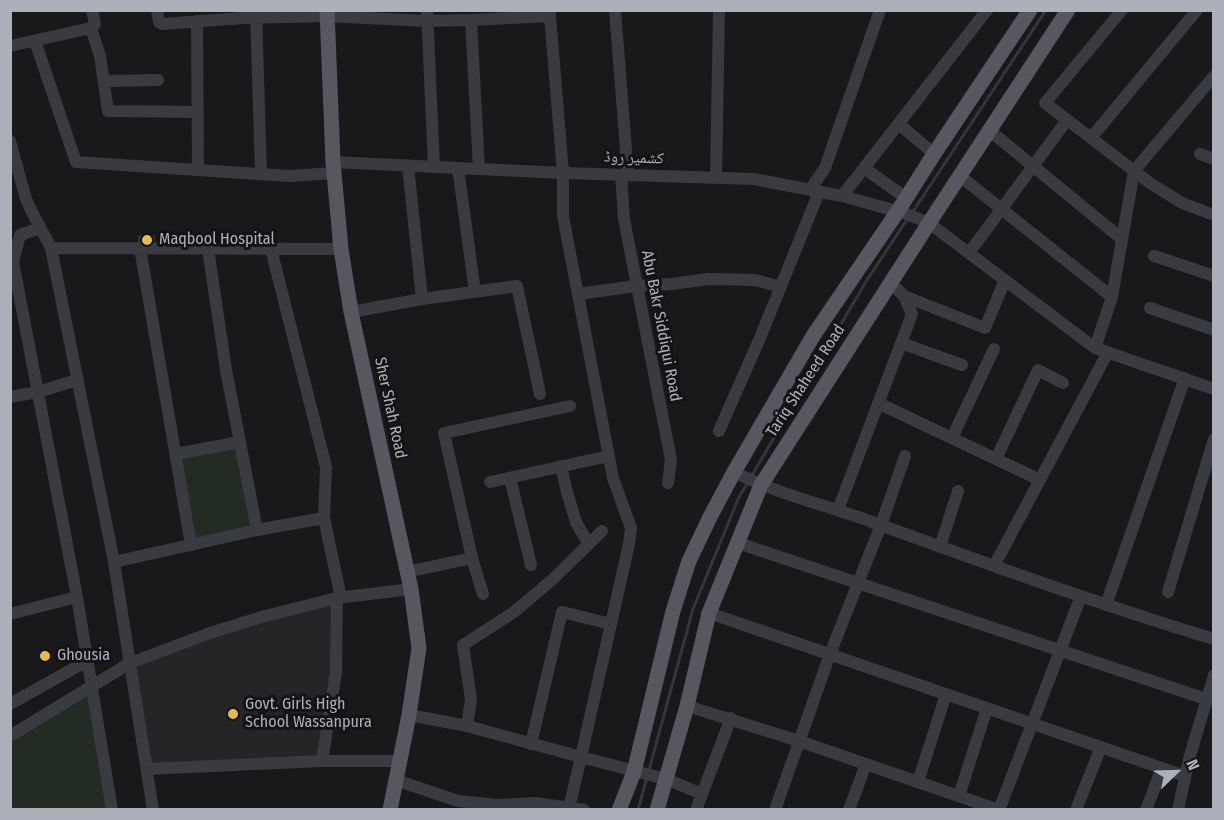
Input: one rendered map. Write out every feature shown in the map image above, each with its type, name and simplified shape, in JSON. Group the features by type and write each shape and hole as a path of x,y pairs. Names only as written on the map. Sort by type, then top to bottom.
{"main road":[{"name":"Tariq Shaheed Road","path":"657,810 664,778 687,706 709,613 738,543 747,479 813,336 903,208 933,154 1030,10"},
{"name":"Tariq Shaheed Road","path":"620,810 636,772 672,611 689,561 710,517 747,479 891,283 1068,10"},
{"name":"Sher Shah Road","path":"327,13 333,167 341,249 351,312 411,590 419,648 390,810"}],"street":[{"path":"10,46 91,28 95,24 92,10"},
{"path":"157,10 159,22 162,24 202,17 256,14 327,13 427,16 471,20 550,13 563,173 563,216 613,478 631,528 569,808"},
{"name":"Abu Bakr Siddiqui Road","path":"615,10 625,175 624,219 671,460 668,483"},
{"path":"716,178 718,10"},
{"path":"719,431 781,287 880,10"},
{"path":"842,196 987,10"},
{"path":"1122,10 1045,103 1150,183 1182,203 1214,215"},
{"path":"1091,138 1197,10"},
{"path":"256,14 261,174"},
{"path":"427,16 434,167"},
{"path":"198,170 202,17"},
{"path":"471,20 479,169"},
{"path":"91,28 100,56 108,111 198,112"},
{"name":"کشمیر روڈ","path":"35,41 75,162 289,176 333,167 408,166 754,179 842,196 903,208 929,223 1095,348 1212,385"},
{"path":"1095,348 1112,297 1134,171 1214,76"},
{"path":"104,81 158,80"},
{"path":"969,253 1067,120"},
{"path":"898,124 933,154"},
{"path":"989,130 1122,238"},
{"path":"10,141 26,199 51,248 114,562 153,810"},
{"path":"1200,154 1214,159"},
{"path":"408,166 422,300"},
{"path":"458,168 475,292"},
{"path":"864,168 903,208"},
{"path":"960,176 1112,297"},
{"path":"40,228 20,236 13,262 77,597 112,810"},
{"path":"51,248 341,249"},
{"path":"140,248 191,545"},
{"path":"208,249 226,370 257,530"},
{"path":"271,249 326,467 324,518 339,598 336,673 322,761"},
{"path":"1154,256 1214,276"},
{"path":"578,294 709,279 755,280 781,287"},
{"path":"904,296 986,328 1005,280"},
{"path":"838,510 912,314 904,296 891,283"},
{"path":"351,312 517,286 540,394"},
{"path":"1150,308 1214,330"},
{"path":"901,343 962,365"},
{"path":"952,438 994,349"},
{"path":"994,566 1108,352"},
{"path":"996,459 1038,370 1063,383"},
{"path":"1106,605 1185,378"},
{"path":"10,397 38,392 77,380"},
{"path":"878,403 1040,480"},
{"path":"483,594 472,558 444,433 570,406"},
{"path":"1168,592 1214,439"},
{"path":"176,454 240,442"},
{"path":"490,482 609,456"},
{"path":"775,810 830,654 881,525 905,456"},
{"path":"561,466 576,522 588,543"},
{"path":"510,478 531,565"},
{"path":"747,479 1106,605 1214,639"},
{"path":"940,547 958,491"},
{"path":"114,562 257,530 324,518"},
{"path":"467,726 471,699 463,645 514,612 553,579 602,531"},
{"path":"738,543 1206,699"},
{"path":"407,572 472,558"},
{"path":"10,736 130,663 210,633 265,616 339,598 411,590"},
{"path":"687,706 731,718 999,810 1081,596"},
{"path":"10,614 77,597"},
{"path":"531,744 562,612 611,624"},
{"path":"709,613 1185,776"},
{"path":"10,704 87,661"},
{"path":"1179,810 1185,776 1214,675"},
{"path":"918,782 946,694"},
{"path":"959,796 987,708"},
{"path":"408,715 467,726 664,778 702,794"},
{"path":"696,810 731,718"},
{"path":"1076,810 1101,747"},
{"path":"147,769 322,761 400,761"},
{"path":"849,810 866,764"},
{"path":"1146,810 1162,768"},
{"path":"396,780 457,805 497,807 535,803 546,807 584,810"}],"shaded area":[{"path":"240,442 257,530 191,545 176,454"},
{"name":"Govt. Girls High School Wassanpura","path":"339,604 322,761 146,770 128,668 265,620"},
{"path":"90,693 110,809 11,810 11,742"}],"building":[{"name":"Maqbool Hospital","path":"139,236 154,236 154,245 139,244"}],"waterway":[{"path":"912,213 1046,10"},
{"path":"751,477 867,280 908,218"},
{"path":"649,770 693,609 739,497 748,482"},
{"path":"638,810 647,777"}],"place":[{"name":"Maqbool Hospital","path":"147,240"},
{"name":"Ghousia","path":"45,656"},
{"name":"Govt. Girls High School Wassanpura","path":"233,714"}]}
